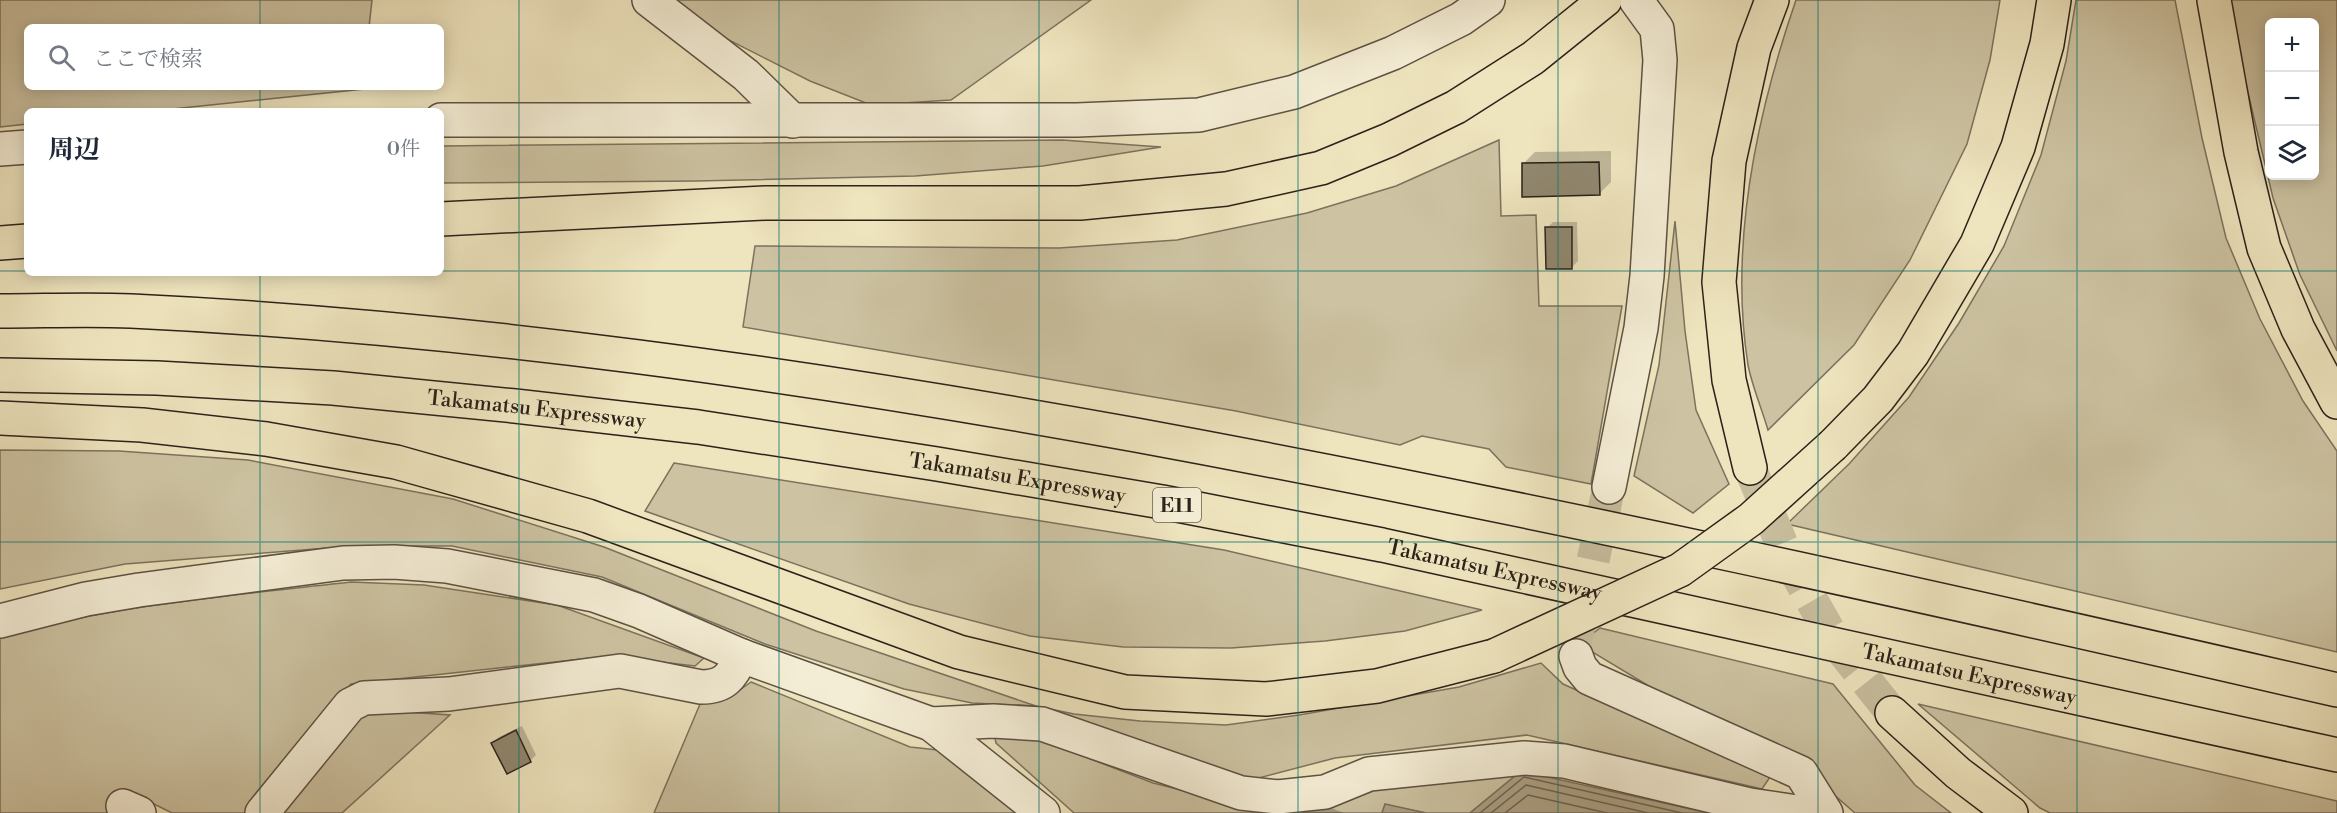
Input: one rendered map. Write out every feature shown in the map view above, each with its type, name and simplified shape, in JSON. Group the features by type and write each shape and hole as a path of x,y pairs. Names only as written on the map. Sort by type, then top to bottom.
{"highway":[{"path":"1750,468 1729,380 1719,282 1729,161 1754,48 1772,0"},
{"path":"0,418 142,425 255,437 396,462 588,516 959,652 1125,692 1266,699 1377,686 1494,656 1680,570 1751,519 1833,445 1878,399 1913,352 1977,244 2018,147 2047,44 2054,0"},
{"path":"2214,0 2241,152 2264,248 2298,330 2337,402"},
{"path":"444,219 765,203 1080,203 1226,189 1321,168 1389,140 1456,107 1533,58 1595,8"},
{"path":"0,243 24,241"},
{"path":"0,311 125,311 338,324 537,344 945,400 1397,484 2065,627 2337,690"},
{"name":"Takamatsu Expressway","path":"0,375 157,378 345,389 698,427 937,464 1162,502 1382,545 2337,755"},
{"path":"1892,714 1958,773 2011,813"}],"street":[{"path":"649,0 746,75 794,121"},
{"path":"444,120 1098,120 1199,115 1294,92 1393,53 1461,19 1488,0"},
{"path":"1609,487 1641,328 1647,276 1660,60 1657,29 1636,0"},
{"path":"0,149 24,147"},
{"path":"0,621 87,599 139,590 343,563 394,562 447,566 594,595 639,611 742,656 931,724 1043,813"},
{"path":"262,813 350,705 364,698 449,694 620,671 701,687 715,687 731,676 742,656"},
{"path":"1576,656 1588,678 1801,773 1826,813"},
{"path":"931,724 993,721 1042,724 1241,793 1262,796 1325,792 1369,774 1524,758 1564,761 1750,805 1804,813"}],"shaded area":[{"path":"0,0 372,0 369,24 24,24 24,90 354,90 182,108 24,108 24,124 0,127"},
{"path":"675,0 1091,0 951,100 871,105 810,81 707,29"},
{"path":"1796,0 2000,0 1990,60 1967,144 1910,260 1854,345 1768,430 1748,365 1743,319 1742,273 1750,180 1759,134 1769,88"},
{"path":"2076,0 2175,0 2202,138 2226,238 2260,319 2303,401 2337,451 2337,652 1787,524 1849,464 1909,397 1959,323 2004,246 2041,155 2066,61"},
{"path":"2226,0 2337,0 2337,351 2300,275 2269,180 2319,180 2319,18 2265,18 2265,164"},
{"path":"1062,140 1161,147 1043,166 915,176 444,183 444,146"},
{"path":"1499,140 1501,216 1536,215 1539,306 1622,306 1591,484 1506,467 1489,449 1422,436 1400,445 1236,411 743,327 755,246 1059,248 1177,240 1307,213 1396,186"},
{"path":"1675,221 1685,331 1696,410 1729,484 1693,513 1634,476 1659,365"},
{"path":"0,450 119,451 248,460 453,499 604,547 816,631 1036,706 972,703 904,689 765,644 602,577 452,546 354,546 125,564 0,589"},
{"path":"674,463 1224,550 1482,610 1405,631 1325,641 1231,648 1123,647 1030,636 909,604 645,511"},
{"path":"351,582 424,585 557,605 704,658 695,666 610,656 351,684 248,813 172,813 124,789 114,807 127,813 0,813 0,637 86,617 174,602"},
{"path":"1600,628 1833,684 1915,785 1951,813 1855,813 1802,767 1687,709 1579,644"},
{"path":"1541,663 1563,684 1770,777 1762,789 1527,735 1335,758 1251,780 1092,735 1036,706 1074,714 1140,721 1226,725 1299,715 1459,687"},
{"path":"751,682 910,747 938,750 1020,813 654,813 703,697 727,699"},
{"path":"1918,704 2337,801 2337,813 2050,813 2040,808"},
{"path":"361,709 450,715 342,813 271,813"},
{"path":"994,733 1036,738 1153,783 1266,811 1364,786 1521,771 1470,813 1426,813 1385,805 1382,813 1074,813 996,743"}],"water":[{"path":"1521,771 1709,813 1470,813"},
{"path":"1385,804 1426,813 1382,813"}],"building":[{"path":"1599,162 1600,195 1522,197 1522,163"},
{"path":"1545,227 1572,227 1572,269 1546,269"},
{"path":"516,730 531,762 507,774 491,743"}],"tunnel":[{"path":"1750,468 1788,559 1836,643 1892,713"},
{"path":"1576,656 1575,643 1609,487"}]}
